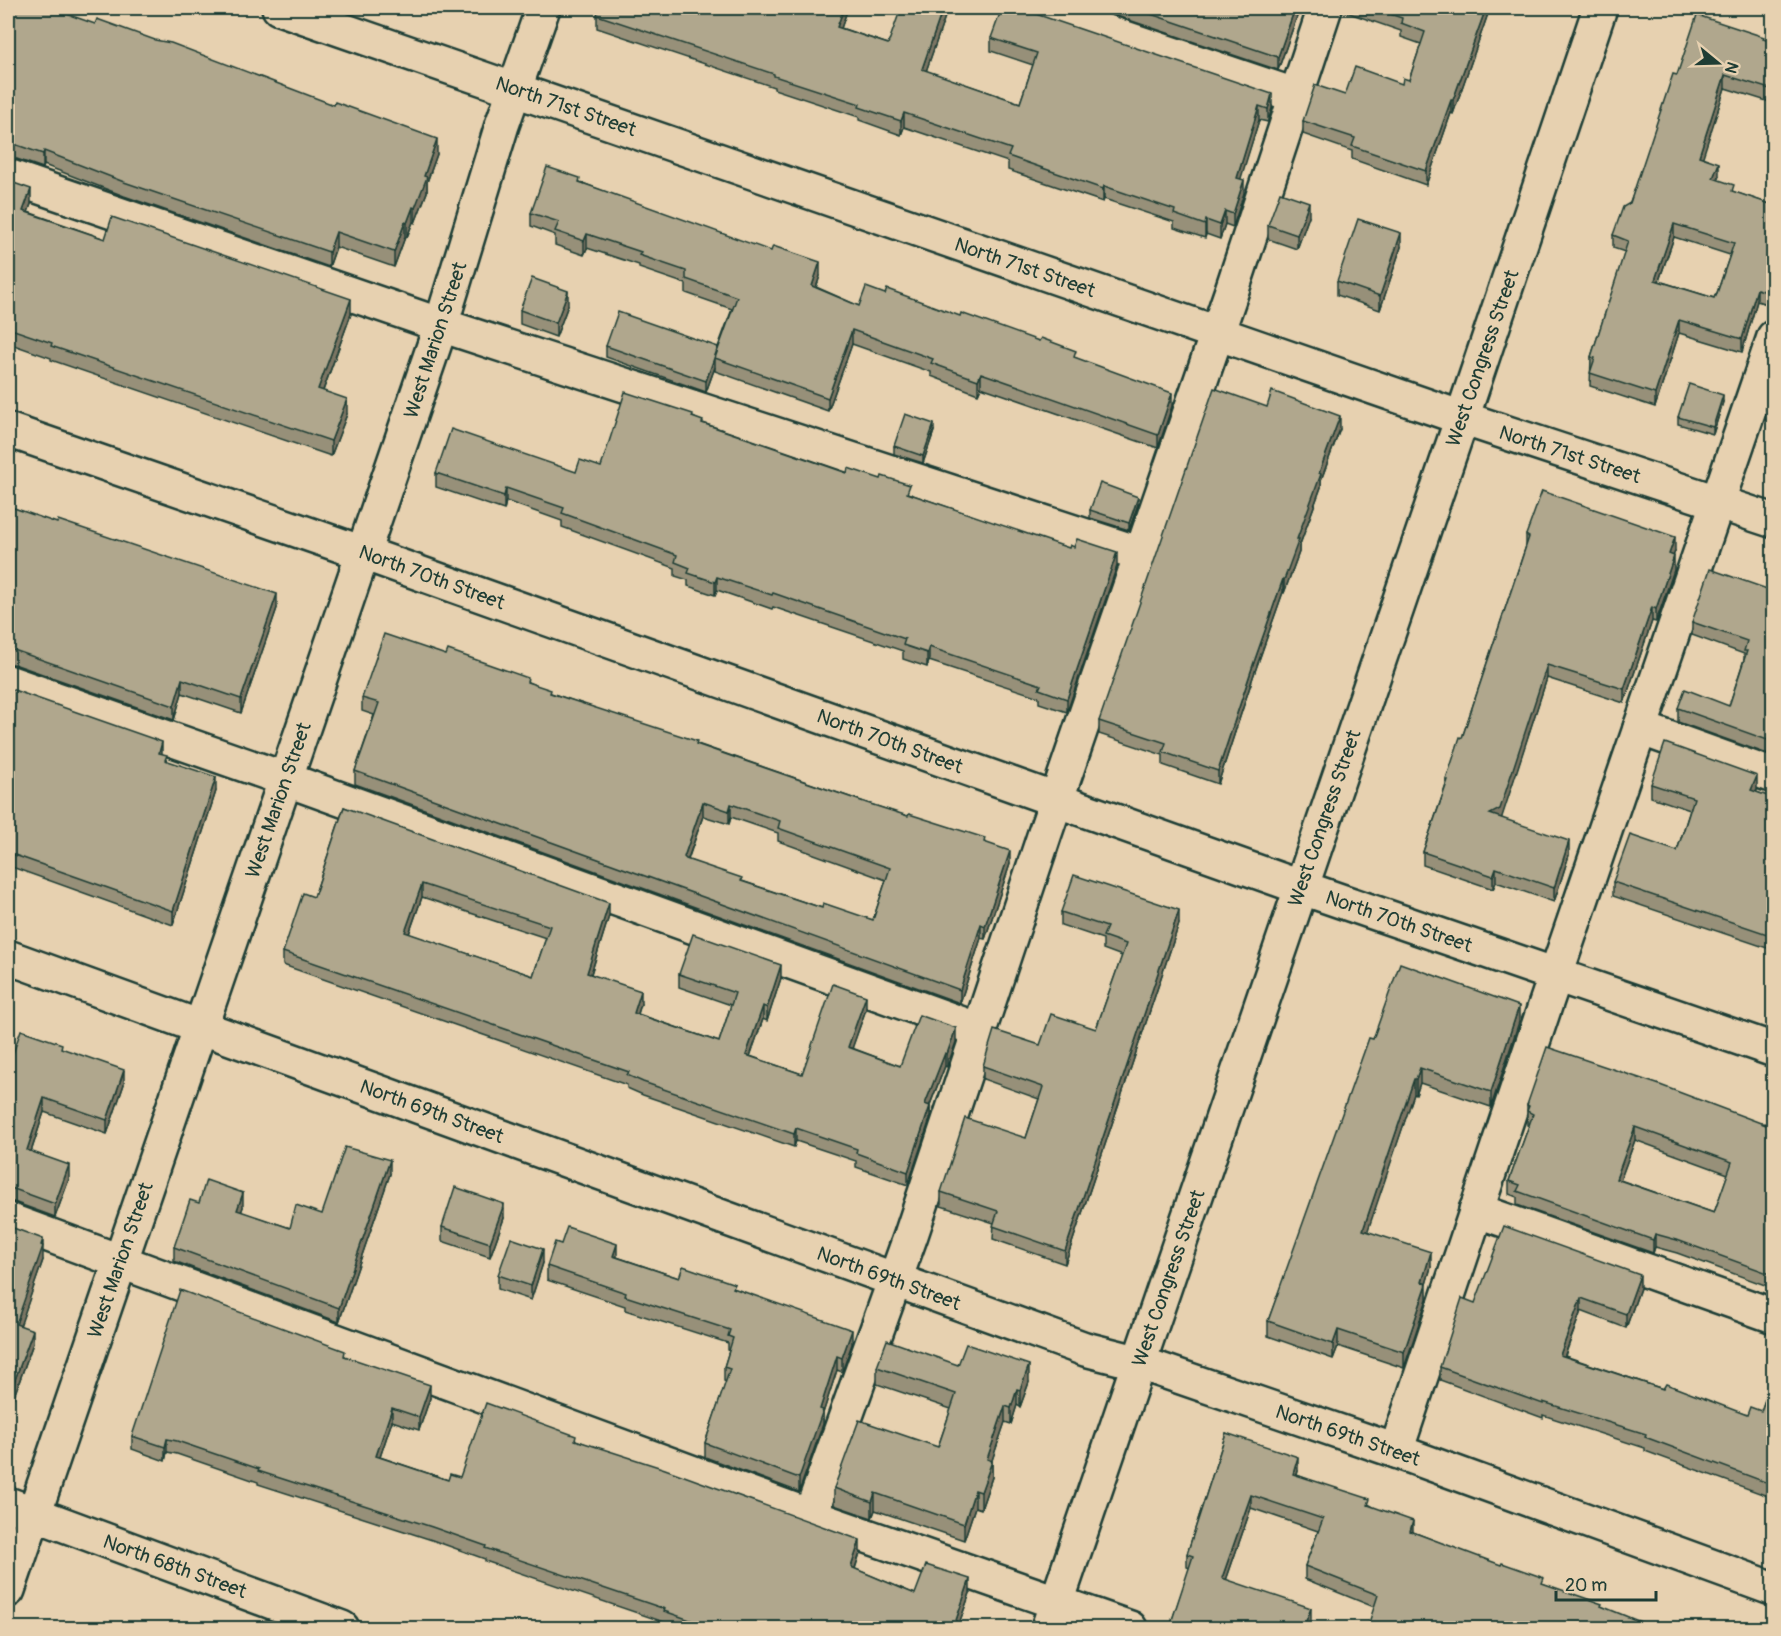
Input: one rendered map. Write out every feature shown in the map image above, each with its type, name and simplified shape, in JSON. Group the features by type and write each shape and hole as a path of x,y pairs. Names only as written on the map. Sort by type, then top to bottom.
{"street":[{"name":"North 71st Street","path":"279,8 1217,334 1773,521"},
{"name":"West Marion Street","path":"8,1590 20,1509 119,1263 441,325 514,88 543,8"},
{"path":"1036,8 1297,96"},
{"path":"810,1516 895,1280 1056,800 1217,334 1324,8"},
{"name":"West Congress Street","path":"1052,1615 1140,1363 1600,8"},
{"path":"8,176 441,325 1141,554"},
{"path":"1395,1451 1773,337"},
{"name":"North 70th Street","path":"8,430 363,553 1300,887 1773,1050"},
{"path":"8,682 285,779 979,1030"},
{"path":"1640,728 1773,776"},
{"name":"North 69th Street","path":"8,957 1085,1349 1140,1363 1395,1451 1773,1589"},
{"path":"1476,1210 1773,1316"},
{"path":"8,1220 119,1263 810,1516 1052,1615 1130,1629"},
{"name":"North 68th Street","path":"20,1509 342,1629"}],"building":[{"path":"8,8 50,8 95,24 97,19 155,40 171,43 334,105 335,102 437,139 424,176 427,177 415,208 413,207 407,223 405,222 394,252 336,232 329,252 124,182 44,151 43,154 8,143"},
{"path":"599,8 844,8 837,27 888,44 901,8 943,8 922,69 1020,103 1037,53 991,38 1002,8 1022,8 1272,94 1268,109 1259,106 1237,178 1244,180 1233,214 1225,211 1220,225 1206,220 1205,225 1174,214 1175,210 1104,186 1103,189 1008,156 1011,149 904,113 901,121 859,107 860,104 774,76 774,74 597,15"},
{"path":"1133,8 1295,8 1278,57"},
{"path":"1372,8 1486,8 1426,171 1352,146 1355,138 1303,121 1315,85 1345,95 1355,67 1402,84 1403,78 1409,80 1425,32 1401,23 1402,18"},
{"path":"1697,15 1773,42 1773,90 1725,75 1699,156 1719,163 1713,178 1734,185 1732,191 1773,205 1773,248 1770,260 1773,261 1773,294 1757,289 1742,339 1679,320 1655,394 1590,373 1595,358 1591,357 1628,241 1613,235 1623,207 1630,203 1673,74 1677,75","holes":["1674,224 1734,243 1714,298 1655,280"]},
{"path":"547,167 580,178 579,182 771,251 773,246 820,262 812,286 859,306 866,287 885,294 887,289 960,316 961,313 1039,341 1041,338 1076,351 1074,357 1172,393 1158,435 981,373 978,380 931,363 933,359 852,330 828,398 715,358 737,297 686,279 686,271 639,255 641,252 587,234 584,241 555,231 559,222 531,213"},
{"path":"8,181 31,189 23,211 105,239 112,217 351,299 318,389 347,399 331,441 51,346 52,343 8,328"},
{"path":"1280,192 1309,202 1297,235 1268,225"},
{"path":"1358,219 1401,233 1380,296 1337,281"},
{"path":"532,278 568,291 556,323 520,310"},
{"path":"618,312 718,347 706,381 606,346"},
{"path":"1689,384 1723,395 1713,427 1678,417"},
{"path":"1773,385 1773,410 1766,408"},
{"path":"1214,388 1267,407 1272,391 1340,416 1218,771 1163,752 1166,743 1099,721"},
{"path":"625,392 693,414 692,417 703,421 702,423 847,473 848,468 881,479 882,476 910,485 907,493 1069,548 1070,545 1074,547 1077,539 1117,552 1067,699 1039,689 1041,685 929,647 927,653 903,645 905,639 773,593 772,595 717,577 715,582 688,573 690,568 675,562 677,555 562,513 564,508 506,488 504,496 436,473 451,429 576,472 580,460 601,467"},
{"path":"905,414 934,424 923,456 894,446"},
{"path":"1100,483 1138,497 1129,523 1090,510"},
{"path":"1542,491 1675,537 1669,554 1674,556 1656,609 1652,607 1624,689 1547,665 1500,809 1490,814 1569,841 1554,888 1496,868 1493,876 1423,852 1529,537 1526,535"},
{"path":"8,506 57,523 58,520 277,594 241,699 182,679 174,706 14,650 8,650"},
{"path":"1710,569 1773,591 1773,742 1678,708 1685,689 1729,706 1747,651 1744,651 1747,641 1692,622"},
{"path":"384,634 446,655 448,650 528,678 527,682 551,690 550,693 697,741 696,744 867,803 985,838 984,842 1010,851 985,926 981,924 960,990 355,771 379,703 362,698","holes":["703,802 729,811 731,804 780,821 778,828 890,868 873,920 823,903 822,908 741,881 742,878 686,859 684,857"]},
{"path":"8,688 162,742 159,753 167,755 165,760 216,777 173,911 9,853"},
{"path":"1665,743 1757,776 1751,790 1773,798 1773,936 1613,882 1630,835 1677,851 1694,798 1651,784"},
{"path":"344,807 609,903 587,973 641,991 634,1013 719,1042 735,993 679,974 693,934 781,965 767,1008 763,1006 746,1055 802,1074 833,984 866,996 848,1047 900,1066 919,1015 956,1028 925,1104 930,1106 908,1172 856,1153 857,1149 796,1128 794,1134 643,1082 627,1075 629,1072 283,952 303,893 314,897","holes":["422,884 550,926 533,976 405,932"]},
{"path":"1074,875 1179,910 1065,1251 993,1226 998,1211 941,1192 965,1118 1026,1138 1043,1087 983,1066 994,1030 1040,1045 1051,1014 1096,1029 1126,944 1103,936 1107,927 1061,912"},
{"path":"1400,963 1519,1006 1491,1092 1420,1068 1414,1079 1363,1230 1431,1252 1422,1282 1427,1284 1404,1352 1338,1330 1333,1344 1268,1321 1369,1038 1373,1039"},
{"path":"21,1030 62,1044 61,1048 124,1070 107,1120 44,1098 27,1150 69,1165 55,1204 8,1188 8,1068"},
{"path":"1547,1047 1660,1085 1766,1125 1767,1122 1773,1124 1773,1275 1677,1240 1655,1234 1653,1240 1517,1191 1520,1185 1509,1181 1533,1114 1527,1111 1529,1106 1527,1105","holes":["1635,1127 1732,1162 1714,1213 1616,1179"]},
{"path":"345,1147 390,1160 339,1308 174,1247 190,1200 199,1203 206,1180 243,1193 237,1210 290,1228 296,1205 322,1214"},
{"path":"455,1187 504,1204 490,1243 442,1227"},
{"path":"8,1226 43,1239 41,1245 43,1246 16,1324 33,1330 13,1385 8,1383"},
{"path":"1504,1226 1640,1275 1626,1314 1581,1298 1560,1355 1663,1389 1666,1384 1747,1415 1750,1407 1761,1411 1773,1378 1773,1485 1645,1437 1646,1434 1543,1402 1543,1404 1440,1367 1462,1298 1475,1303"},
{"path":"567,1227 617,1244 613,1256 679,1278 683,1266 735,1284 733,1288 852,1330 842,1358 837,1356 820,1409 823,1410 799,1478 705,1443 730,1369 724,1367 733,1338 728,1336 730,1330 625,1296 626,1293 547,1266 555,1242 561,1244"},
{"path":"511,1238 543,1249 531,1286 498,1275"},
{"path":"180,1290 345,1351 344,1356 430,1385 419,1417 392,1408 376,1456 448,1480 450,1474 460,1477 486,1403 576,1436 575,1440 665,1469 860,1540 851,1567 915,1594 926,1565 970,1579 953,1629 716,1629 664,1611 665,1609 485,1548 486,1546 432,1527 258,1471 259,1469 177,1441 167,1439 165,1447 132,1436"},
{"path":"887,1340 958,1365 966,1344 1029,1365 1020,1390 1017,1389 1011,1408 1005,1406 987,1459 992,1461 981,1492 975,1490 964,1524 875,1493 872,1502 834,1488 859,1420 938,1447 956,1394 877,1367"},
{"path":"1226,1433 1298,1457 1293,1474 1370,1499 1368,1505 1413,1521 1410,1531 1501,1565 1502,1563 1544,1578 1542,1583 1602,1604 1601,1606 1658,1629 1367,1629 1378,1595 1305,1566 1323,1519 1251,1495 1222,1578 1311,1608 1303,1629 1169,1629 1193,1556 1187,1554"}]}
